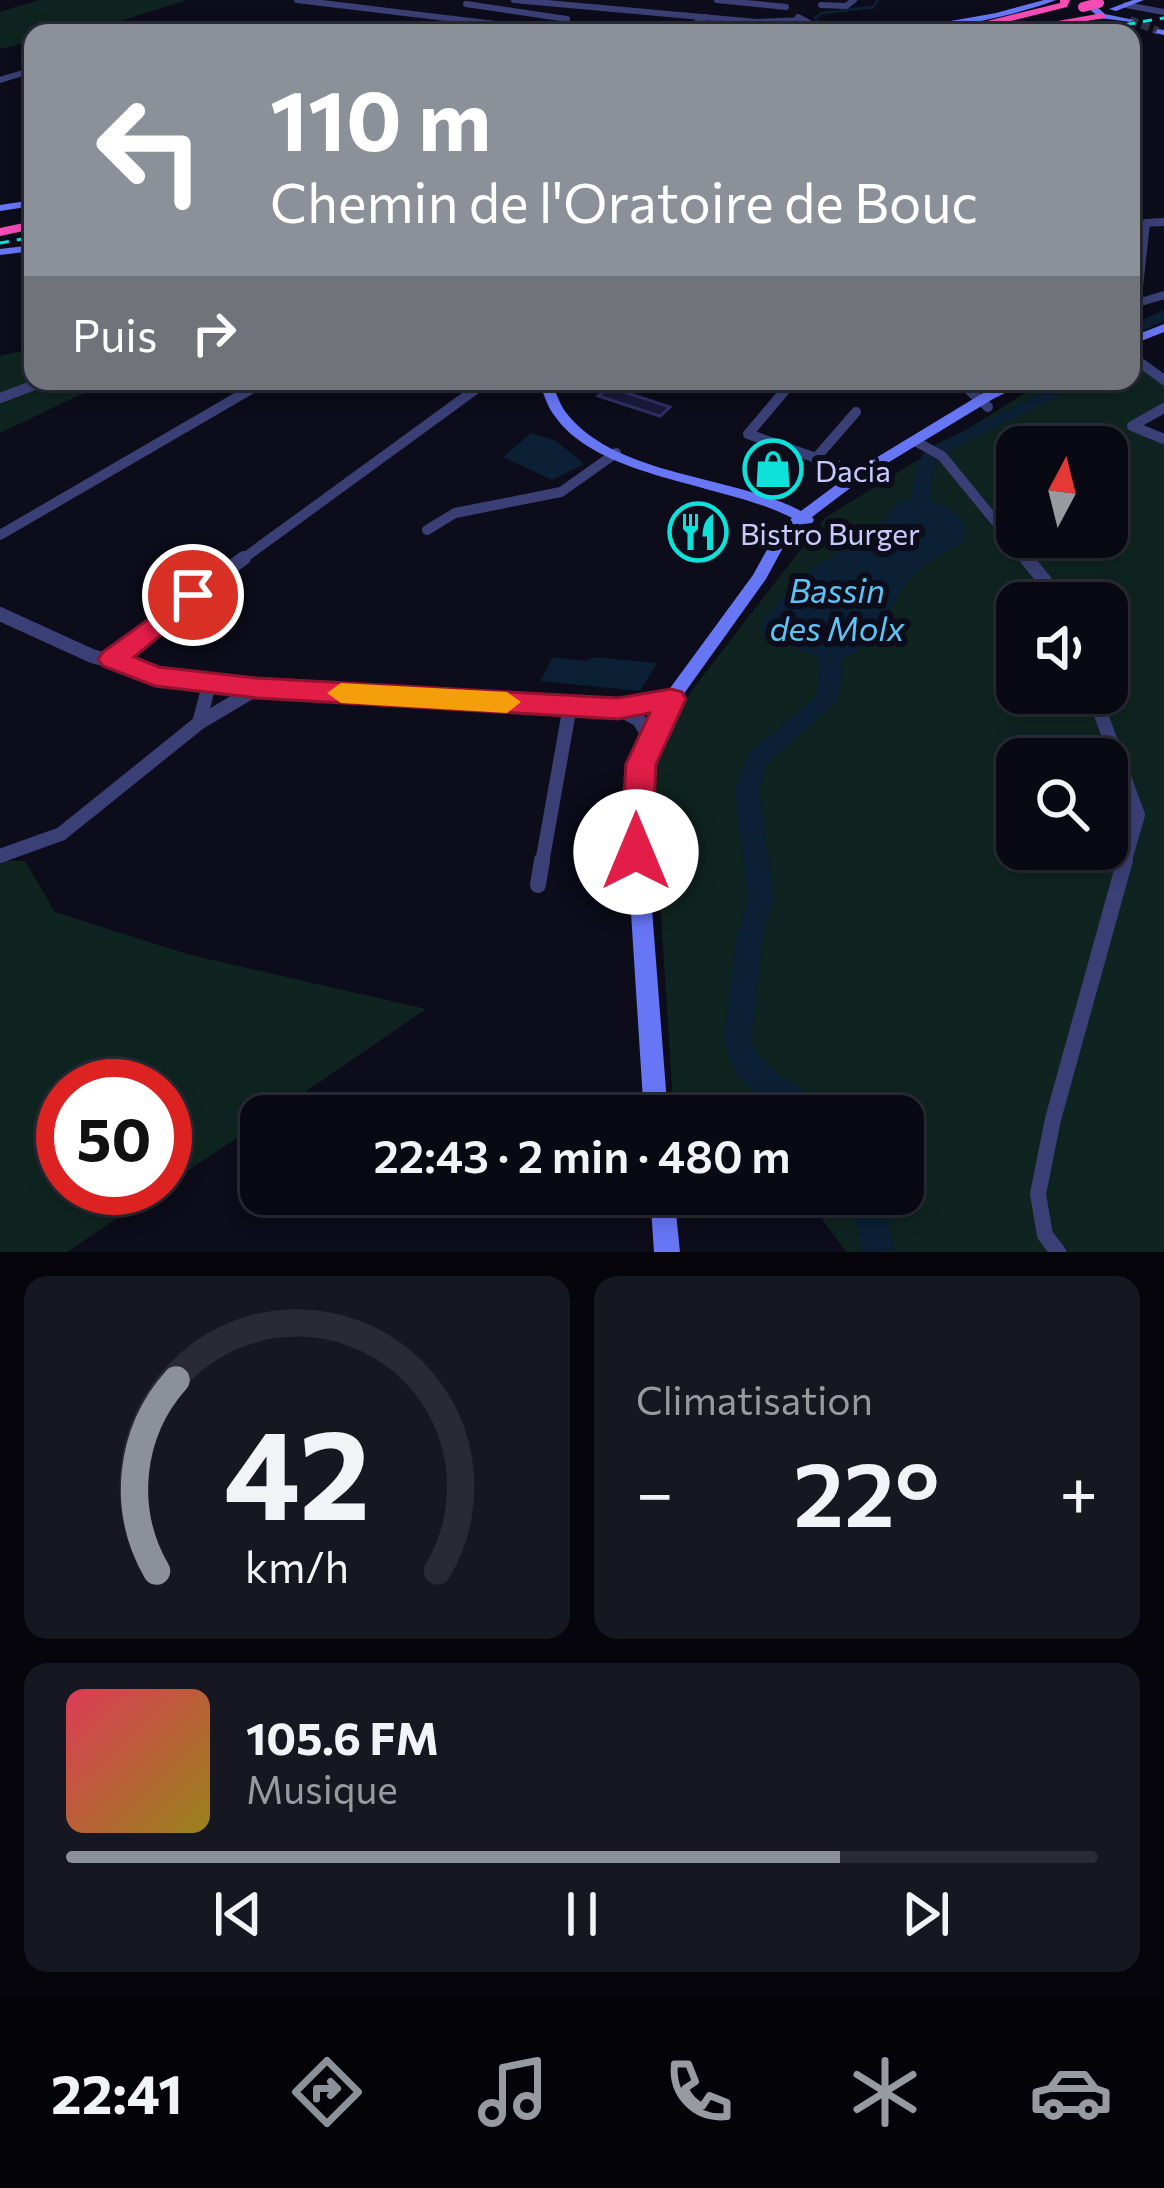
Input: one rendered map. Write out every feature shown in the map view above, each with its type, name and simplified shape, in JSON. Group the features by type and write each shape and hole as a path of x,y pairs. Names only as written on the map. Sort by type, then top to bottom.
{"highway":[{"path":"987,24 1064,5 1089,4"},
{"path":"983,24 1089,4"},
{"path":"999,24 1089,4"},
{"path":"1018,24 1089,4"}],"main road":[{"path":"1089,4 1127,14 1140,0"},
{"path":"932,24 1046,1"},
{"path":"548,390 567,422 616,453 644,466 752,495 786,515 805,519"},
{"path":"655,1095 635,819 641,764 650,739 671,699 805,519 866,475 927,448 1008,390"},
{"path":"992,399 1014,390"},
{"path":"664,1215 667,1252"}],"street":[{"path":"297,0 500,24"},
{"path":"514,0 766,23 802,20"},
{"path":"717,0 783,3 810,24"},
{"path":"820,5 846,6 854,0"},
{"path":"466,4 567,19"},
{"path":"567,19 580,7"},
{"path":"1127,14 1164,12"},
{"path":"695,24 706,17"},
{"path":"567,19 567,24"},
{"path":"1140,258 1146,223 1164,222"},
{"path":"0,535 250,390"},
{"path":"112,659 139,634 475,390"},
{"path":"785,390 748,434 866,475"},
{"path":"975,390 992,399"},
{"path":"982,390 992,399"},
{"path":"982,390 992,399"},
{"path":"1164,408 1132,426 1164,439"},
{"path":"815,459 856,412"},
{"path":"927,448 1045,582"},
{"path":"427,530 454,513 561,492 616,453"},
{"path":"0,614 86,653 155,676 209,685 618,709 671,699"},
{"path":"200,724 209,685"},
{"path":"0,856 61,834 200,724 257,688"},
{"path":"538,885 570,706"},
{"path":"618,709 639,720 650,739"},
{"path":"1058,1252 1045,1235 1038,1195 1053,1119 1138,814 1101,714"}],"green space":[{"path":"39,0 187,0 111,24 24,24 24,43 0,49 0,12"},
{"path":"24,350 24,390 90,390 0,433 0,356"},
{"path":"1140,354 1150,369 1164,377 1164,403 1142,428 1164,437 1164,1252 846,1252 819,1215 924,1215 924,1095 673,1095 651,764 692,690 825,518 1030,390 1140,390"},
{"path":"0,861 25,861 55,912 187,954 426,1009 301,1095 240,1095 240,1136 192,1168 192,1059 36,1059 36,1215 122,1215 67,1252 0,1252"}],"water":[{"path":"531,433 555,440 584,464 552,480 503,457"},
{"name":"Bassin des Molx","path":"917,498 958,516 964,542 915,574 865,645 831,664 762,633 761,621 807,571 864,538 900,502"},
{"path":"553,657 657,663 640,691 540,681"}],"building":[{"path":"605,390 618,390 670,407 660,416 598,396"},
{"name":"Dacia","path":"768,452 799,462 779,486 747,476"}],"waterway":[{"path":"828,24 815,18 822,13 873,7 878,0"},
{"path":"1140,327 1164,315"},
{"path":"917,526 925,466 932,453 1062,390"},
{"path":"781,1095 747,1066 737,1042 751,930 761,900 747,787 757,759 825,702 831,640"},
{"path":"869,1215 879,1252"}],"tunnel":[{"path":"1130,20 1158,31"}],"railway":[{"path":"1129,24 1164,18"},
{"path":"0,243 24,239"}],"slow traffic":[{"path":"341,693 507,702"}],"place":[{"name":"Dacia","path":"773,469"},
{"name":"Bistro Burger","path":"698,532"}],"route":[{"path":"193,595 112,659 155,676 190,683 257,688 618,709 671,699 641,764 636,852"}]}
